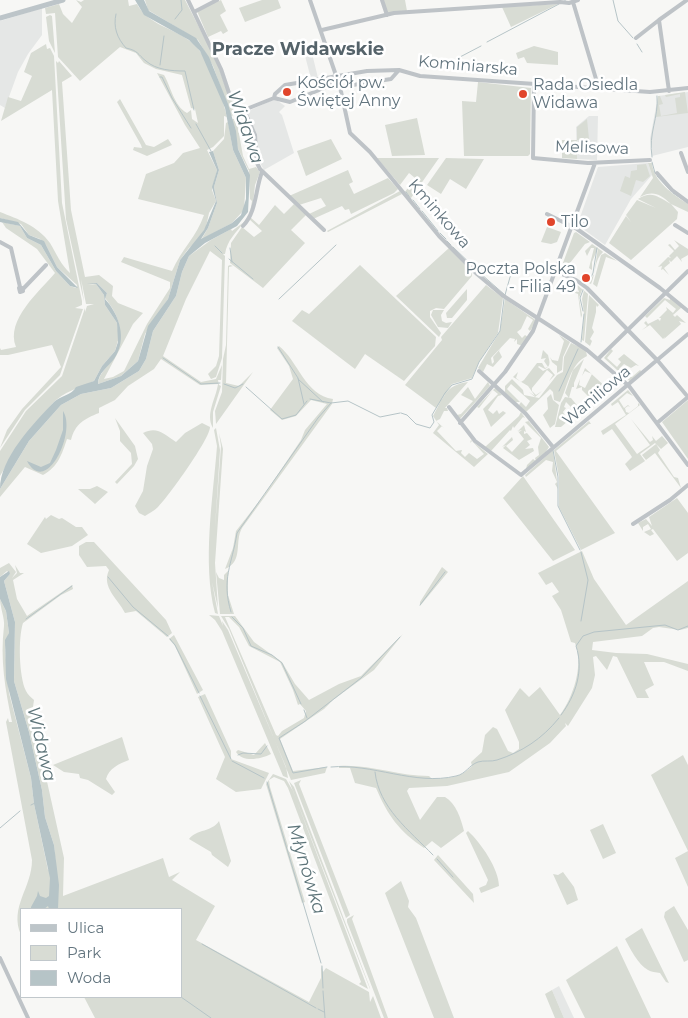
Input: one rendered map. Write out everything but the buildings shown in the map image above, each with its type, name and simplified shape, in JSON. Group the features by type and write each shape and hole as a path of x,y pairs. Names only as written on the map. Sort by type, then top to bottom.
{"main road":[{"path":"0,18 60,1"}],"street":[{"path":"188,0 222,69 230,93 244,110 255,135 257,163 262,172 324,230"},
{"path":"194,12 217,0"},
{"name":"Kminkowa","path":"310,0 341,87 347,126 351,134 370,152 439,236 472,270 502,295 598,359 629,386 688,465"},
{"path":"382,0 387,15"},
{"path":"322,30 387,15 487,6 573,2 578,0"},
{"path":"636,38 687,0"},
{"path":"573,2 599,89"},
{"path":"659,20 669,91"},
{"name":"Kominiarska","path":"274,96 286,85 382,70 399,70 420,76 599,89 669,91 688,88"},
{"path":"341,87 391,79 399,70"},
{"path":"244,110 274,96 290,102 324,88 337,77"},
{"name":"Melisowa","path":"534,84 533,158 595,163 650,160"},
{"path":"682,153 688,172"},
{"path":"449,407 460,423 521,351 539,318 574,226 595,163"},
{"path":"242,226 252,212 256,187 262,172"},
{"path":"657,173 672,190 688,202"},
{"path":"547,214 574,226 688,311"},
{"path":"676,225 688,233"},
{"path":"0,242 11,248 21,288 46,265"},
{"path":"598,359 688,271"},
{"path":"557,272 585,286 658,361 688,397 657,423"},
{"name":"Waniliowa","path":"460,423 483,448 517,475 521,475 629,386 688,334"},
{"path":"479,371 528,417 553,447"},
{"path":"632,524 670,500 688,485"},
{"path":"0,958 28,1018"}],"shaded area":[{"path":"42,8 42,35 18,72 5,108 0,105 0,21"},
{"path":"310,45 318,78 311,79 303,48"},
{"path":"688,92 688,147 652,156 650,139 658,96"},
{"path":"275,99 285,106 279,112 282,115 294,153 264,170 258,159 257,137 246,112"},
{"path":"589,116 598,116 597,160 577,159 576,127"},
{"path":"648,163 652,175 631,199 605,245 579,226 578,223 598,167"},
{"path":"559,986 574,1018 564,1018 552,990"}],"green space":[{"path":"76,0 81,2 84,0 128,0 129,6 137,4 141,11 154,21 190,41 202,55 218,88 227,117 224,116 224,136 207,150 217,170 212,190 216,201 209,213 206,227 198,241 189,248 180,260 168,299 145,334 138,361 121,376 98,384 101,374 115,355 120,333 116,315 105,298 107,293 97,283 88,285 96,284 104,295 105,305 117,323 119,337 115,351 102,366 94,381 67,393 53,403 25,438 0,476 0,451 26,411 62,376 85,308 85,312 87,306 94,304 86,304 81,279 84,302 66,219 56,61 58,63 59,61 72,76 62,82 71,210 85,277 99,275 113,286 112,296 118,303 143,313 133,324 104,379 124,371 147,324 170,288 170,282 121,262 124,257 172,271 204,215 138,199 146,174 174,163 183,153 200,148 185,125 157,73 164,75 179,106 187,113 191,110 192,119 198,123 195,109 191,108 182,75 156,69 144,63 136,53 120,47 80,81 58,57 55,13 46,14 45,8 59,4 63,14 72,23 82,7"},
{"path":"145,0 185,0 217,62 225,86 239,106 233,106 234,110 239,113 231,116 213,66 198,40 148,10"},
{"path":"221,0 226,11 220,15 228,31 223,34 221,31 208,37 197,11"},
{"path":"262,0 278,0 281,8 245,22 239,8"},
{"path":"383,0 405,0 407,11 388,13"},
{"path":"558,4 511,27 502,7"},
{"path":"52,16 55,53 49,41 46,17"},
{"path":"46,44 47,49 50,48 54,56 62,203 82,301 82,305 75,308 83,309 60,375 25,410 0,448 7,430 22,409 61,367 52,345 8,355 0,355 0,348 1,350 16,347 15,327 20,316 33,297 55,273 37,249 6,228 2,222 20,226 27,238 41,245 56,271 70,286 76,288 77,285 57,267 46,245 40,239 29,235 21,224 0,218 0,212 14,217 40,232 50,243 61,263 70,273 58,201 52,90 1,121 8,97 21,101 32,76 24,72 31,53"},
{"path":"534,46 558,52 558,65 527,63 524,57 518,59 516,53"},
{"path":"478,82 531,88 530,154 528,156 464,156 462,101 476,102"},
{"path":"685,92 688,113 656,117 658,96 660,96 663,104 659,105 661,116 677,113 675,98 680,97 680,94 666,97 665,95"},
{"path":"120,99 146,145 154,147 168,139 172,145 147,156 133,150 134,147 142,148 117,102"},
{"path":"417,118 425,155 392,156 385,125"},
{"path":"232,119 234,119 238,128 243,156 249,169 256,167 260,172 255,185 250,212 252,201 250,199 249,171 238,149"},
{"path":"587,119 589,139 577,140 577,127"},
{"path":"228,122 233,150 246,178 244,210 232,223 201,240 208,228 217,203 214,187 219,170 213,151 224,139 226,123"},
{"path":"331,139 342,159 306,176 297,151"},
{"path":"562,140 577,140 577,159 562,158"},
{"path":"377,158 439,158 411,198 405,192 415,178 409,173 400,185"},
{"path":"446,158 484,159 466,189 450,179 441,194 427,185"},
{"path":"648,163 652,163 653,170 660,182 688,204 688,212 656,194 640,197 653,178"},
{"path":"646,164 650,176 643,182 636,180 631,196 620,191 625,176 630,178 631,171 637,170 637,165"},
{"path":"348,170 353,182 349,184 354,194 388,178 398,189 394,193 351,214 349,209 345,210 342,206 313,219 309,214 326,206 321,198 299,205 289,196"},
{"path":"400,191 402,194 327,231"},
{"path":"651,195 671,204 678,212 677,219 631,260 609,243 626,216 631,222 626,215 637,200 656,208 638,199"},
{"path":"294,204 306,215 291,230 305,243 263,288 230,263 231,243 242,227 254,237 262,231 249,219 250,217 259,225 275,205 284,214"},
{"path":"244,222 230,241 225,254 223,254 225,256 222,358 216,377 211,379 208,374 216,366 219,356 222,260 210,251 186,299 163,356 201,382 216,379 222,365 221,380 218,380 221,386 213,412 213,428 210,417 218,384 200,385 161,359 154,369 128,386 115,400 99,408 99,413 89,417 78,426 71,440 67,439 59,460 48,472 43,475 25,467 0,497 0,489 29,441 61,405 81,394 111,388 139,371 146,359 153,331 176,296 182,272 189,256 211,240 231,229 232,231"},
{"path":"547,227 561,232 557,242 551,244 541,242"},
{"path":"576,232 590,242 585,244 570,263 577,270 567,265 563,270 565,273 560,271"},
{"path":"674,240 688,249 688,255 681,259 682,262 677,256 671,262 669,260 670,263 664,268 669,275 663,269 661,270 662,266 658,267 668,257 671,258 669,256 674,251 668,245 670,244 675,250 679,246"},
{"path":"592,244 598,248 592,262 592,270 589,268 594,248 591,248 587,256 585,251"},
{"path":"449,248 471,270 472,276 444,309 436,308 430,311 430,317 441,333 439,337 396,296"},
{"path":"598,248 603,252 598,259 593,280 591,284 587,282 589,282 594,274"},
{"path":"605,253 617,261 606,257 597,287 593,284 601,255"},
{"path":"360,265 436,337 435,346 404,381 365,354 355,369 292,321 302,310 309,314"},
{"path":"228,266 233,266 229,267 226,383 239,386 253,372 216,424 215,411 222,392 223,359 226,345"},
{"path":"576,284 583,290 579,298 581,318 578,294 570,291 579,292"},
{"path":"486,285 503,298 498,333 479,362 472,378 452,384 436,408 405,385 442,340 441,337"},
{"path":"467,289 467,300 452,318 447,318 446,313"},
{"path":"584,291 588,294 584,341 582,340 584,314 582,299"},
{"path":"589,295 599,305 597,307 596,305 592,328 594,332 590,339 592,341 590,346 585,342"},
{"path":"664,298 670,300 670,298 682,307 673,315 675,317 677,315 686,323 679,321 681,324 663,339 650,325 642,330 647,326 644,323 646,321 648,324 658,319 660,321 661,318 659,318 667,310 666,307 673,313 676,309 665,300 647,318 645,316"},
{"path":"505,299 537,321 523,346 517,344 517,339 514,342 515,339 510,338 491,358 492,364 494,362 493,357 501,348 499,351 502,357 493,367 487,364 483,372 478,368 500,331","holes":["527,316 533,320 528,329 530,331 535,323 528,337 525,335 522,338 517,332 521,329"]},
{"path":"433,310 444,310 441,315 442,321 446,323 452,322 448,328 438,327 431,315"},
{"path":"559,335 570,342 563,357 562,370 557,373 557,366 552,362 550,357 552,360 558,361 564,341"},
{"path":"571,343 586,351 587,356 573,370 560,402 554,400 553,392 550,389 526,412 500,388 505,392 505,386 512,379 523,390 524,395 539,398 557,375 563,372 564,357","holes":["511,384 530,401 526,407 521,402 519,405 516,402 520,402 507,389"]},
{"path":"279,346 286,352 315,391 333,399 332,404 242,528 235,561 225,569 233,548 236,531 264,495 301,440 305,430 327,404 311,400 296,416 282,420 270,410 293,379 289,366 277,348"},
{"path":"611,349 613,351 607,358 617,367 621,362 618,359 624,354 639,366 636,365 631,368 624,364 619,369 626,376 632,377 640,370 642,372 631,382 625,377 630,382 604,358"},
{"path":"543,350 548,355 550,363 548,367 544,361 546,358 541,359"},
{"path":"584,359 569,398 565,393 573,370"},
{"path":"537,363 542,363 545,368 548,367 545,369 538,367 543,371 549,368 555,375 549,381 553,375 547,370 532,388 536,395 542,391 535,397 529,392 535,396 528,386 521,382"},
{"path":"592,374 609,390 593,401 582,390 582,387 576,389 580,379 579,385 585,388"},
{"path":"468,382 445,408 448,411 444,411 440,419 436,421 433,416 449,389"},
{"path":"488,382 490,386 460,419 457,415 461,414 473,401 461,395 468,387 475,399"},
{"path":"496,388 502,395 498,396 488,410 493,414 497,410 499,414 503,411 506,413 491,427 483,409 498,394 493,390"},
{"path":"493,390 479,408 477,407"},
{"path":"628,390 633,396 627,393 619,400 624,408 628,405 630,407 625,408 626,412 629,413 638,406 638,403 640,405 615,424 637,454 650,445 631,419 650,442 653,440 652,436 656,441 662,436 668,443 661,449 655,443 640,454 645,461 630,471 625,464 632,457 612,429 603,435 601,431 626,415 618,402 612,406 611,404"},
{"path":"551,394 553,400 559,405 555,424 550,428 543,415 548,409 547,398"},
{"path":"565,397 571,398 581,410 579,409 577,413 566,402 564,407 566,408 563,412 568,421 561,427 555,427 561,403"},
{"path":"688,400 688,459 662,422"},
{"path":"521,412 525,418 523,417 514,428 513,426 511,431 491,451 485,447 519,416"},
{"path":"115,418 135,446 138,459 117,484 115,482 132,464 131,453 120,441 120,431"},
{"path":"529,421 549,447 544,455 526,469 527,465 533,459 536,461 535,458 539,455 538,447 541,438 525,422"},
{"path":"589,421 591,424 556,451 615,533 581,550 559,507 559,477 554,450"},
{"path":"437,422 442,426 437,431 456,451 462,450 461,453 465,457 469,453 477,459 484,454 472,441 470,443 471,440 488,454 474,467 433,433 439,425"},
{"path":"202,423 210,427 188,468 155,510 145,516 139,513 135,506 143,491 147,466 153,449 152,444 143,433 152,430 156,431 176,442 185,433"},
{"path":"524,425 526,432 524,431 524,434 527,433 532,439 527,441 530,445 525,449 533,448 534,451 519,460 503,448 506,445 502,447 512,437 513,440 506,446 512,452 524,439 518,431"},
{"path":"216,428 220,450 215,528 221,446 219,433 223,449 215,563 218,608 212,582 218,614 215,613 209,573 211,509 217,446 214,430"},
{"path":"656,444 660,450 658,453 674,477 678,478 681,488 655,453 646,460 642,455"},
{"path":"553,450 558,489 552,471 553,462 546,460 526,477 525,475"},
{"path":"523,476 575,550 553,561 503,498"},
{"path":"97,486 108,492 95,504 78,489 90,489"},
{"path":"677,498 688,513 688,553 677,561 653,529 651,530 654,534 650,536 644,532 651,529 648,524 643,527 643,531 638,523 646,519 652,526 649,517"},
{"path":"51,515 59,519 62,518 76,527 82,527 88,535 72,546 41,553 27,544 45,517 46,519"},
{"path":"86,542 94,542 166,620 172,633 167,637 136,611 125,613 111,593 107,582 109,570 106,566 87,567 79,555 79,546"},
{"path":"582,551 594,579 626,625 688,581 688,628 680,630 653,628 642,636 593,642 592,650 647,654 688,664 688,671 664,662 644,662 654,685 645,690 649,698 637,698 617,657 613,656 607,670 596,656 593,657 595,675 592,688 568,726 565,723 566,726 550,743 509,772 447,786 409,788 407,791 420,820 437,797 445,797 455,807 464,831 441,848 432,841 424,848 395,822 376,788 355,783 350,768 339,768 339,766 361,767 429,776 431,778 453,777 463,773 472,766 471,762 482,752 485,735 493,727 497,729 508,751 513,753 519,749 519,742 505,710 520,688 529,697 540,687 560,715 565,708 576,681 578,671 577,652 575,643 571,642 561,610 552,596 559,592 552,582 546,585 538,573"},
{"path":"9,563 16,572 12,578 17,573 15,565 20,573 24,573 13,580 17,599 27,616 72,585 73,589 61,595 23,623 20,647 22,677 26,691 34,700 32,714 64,858 63,896 163,858 169,877 180,872 172,880 215,906 196,940 309,1002 321,978 321,965 323,972 326,968 369,992 370,1002 373,996 381,1018 95,1018 85,998 182,998 182,908 20,908 20,932 18,925 19,906 29,880 32,860 6,722 8,718 9,722 12,722 4,674 4,623 0,599 6,611 9,633 5,649 9,693 31,778 34,804 48,870 56,868 54,845 45,817 42,790 29,732 14,681 15,622 4,581 10,574 7,571 0,577 0,568"},
{"path":"442,567 448,572 420,606 420,602"},
{"path":"228,571 228,595 234,614 220,614 216,572 219,578 224,580 224,575"},
{"path":"209,615 219,616 223,626 222,621 228,630 286,767 288,778 283,776 222,631 215,620"},
{"path":"221,616 235,616 254,642 282,662 295,684 309,700 339,684 361,676 403,634 374,670 333,700 324,709 280,739 293,771 327,767 325,773 291,780 229,629","holes":["225,617 229,617 239,627 249,646 280,662 298,705 300,704 306,711 304,718 282,731 278,736"]},
{"path":"174,635 203,690 197,694 175,646 169,639"},
{"path":"205,694 231,751 231,759 269,773 261,789 236,792 216,779 225,757 198,697"},
{"path":"122,737 129,760 115,767 107,775 106,779 115,792 112,795 88,780 80,778 79,774 64,772 53,765"},
{"path":"265,743 271,754 248,759 243,758 236,752 238,750 254,755"},
{"path":"683,755 688,765 688,851 651,775"},
{"path":"273,774 286,779 293,791 368,989 359,984 361,982 288,788 284,781 274,777 269,780 270,787 305,902 302,903 266,784"},
{"path":"301,780 299,784 350,915 346,918 294,783"},
{"path":"289,781 294,787 370,989"},
{"path":"219,821 231,861 228,867 212,855 211,852 189,839 216,825"},
{"path":"603,824 616,853 603,859 590,830"},
{"path":"468,831 493,864 498,879 499,886 481,893 479,888 486,885 488,880 466,833"},
{"path":"688,851 688,887 675,858"},
{"path":"438,855 473,894 474,903 434,860"},
{"path":"563,872 574,887 578,900 567,905 553,874 558,875"},
{"path":"401,881 409,901 408,907 416,918 454,1018 434,1018 385,893"},
{"path":"674,906 688,930 688,960 684,962 664,917 665,912"},
{"path":"354,915 352,919 388,1018 384,1018 347,922 347,919"},
{"path":"642,928 669,983 666,982 660,973 644,968 625,939"},
{"path":"617,946 651,1018 585,1018 566,980"},
{"path":"552,990 564,1018 555,1018 545,994"}],"water":[{"path":"135,0 144,0 149,11 196,38 209,57 228,104 236,131 238,149 250,175 248,212 237,226 205,243 189,256 182,272 176,296 153,331 146,359 139,371 111,388 81,394 61,405 29,441 0,489 5,465 28,431 57,400 72,392 76,387 94,381 102,366 115,351 118,342 117,323 105,305 104,295 96,284 87,284 97,283 107,293 105,299 118,319 121,335 118,351 114,359 101,373 98,384 121,376 138,361 148,326 168,299 180,260 204,230 216,201 212,187 217,170 209,152 213,151 219,170 214,187 217,203 208,228 201,239 232,223 241,215 246,199 246,178 233,150 225,108 200,51 189,40 144,15"},
{"path":"0,218 18,222 29,235 44,241 57,267 78,288 70,286 56,271 41,245 27,238 20,226 0,222"},
{"path":"63,411 66,421 66,433 63,446 50,467 43,471 35,470 27,461 41,467 50,463 63,430"},
{"path":"9,571 10,574 4,581 15,622 14,681 29,732 42,790 45,817 54,845 59,885 58,908 49,908 48,906 45,908 31,908 38,891 40,896 46,898 49,896 50,878 34,804 31,778 6,679 5,640 9,633 6,611 0,599 0,577"}],"waterway":[{"path":"175,19 182,10 181,0"},
{"path":"613,0 618,21 633,38"},
{"path":"487,42 559,4"},
{"path":"116,14 116,32 126,48 136,52 150,64 159,68 185,71 194,110"},
{"path":"160,65 164,36"},
{"path":"637,44 642,52"},
{"path":"460,57 481,46"},
{"path":"436,69 452,61"},
{"path":"160,77 162,77 172,98 191,128"},
{"path":"652,157 651,140 657,96"},
{"path":"196,124 211,151"},
{"path":"652,162 655,173"},
{"path":"657,176 670,190"},
{"path":"406,192 411,199"},
{"path":"673,193 682,199"},
{"path":"413,200 420,209"},
{"path":"422,211 438,231"},
{"path":"440,233 446,239"},
{"path":"447,241 451,245"},
{"path":"279,299 336,245"},
{"path":"215,246 222,253"},
{"path":"453,247 478,271"},
{"path":"230,248 232,262"},
{"path":"589,282 593,273 597,248"},
{"path":"229,259 253,279"},
{"path":"481,274 505,295 514,263"},
{"path":"583,290 580,298 583,311"},
{"path":"401,413 407,415 416,424 430,428 434,422 432,415 445,393 452,385 472,379 479,362 500,331 504,299"},
{"path":"581,342 584,314"},
{"path":"278,347 298,378 304,404"},
{"path":"559,391 578,349"},
{"path":"163,358 201,384 220,383"},
{"path":"298,379 323,402"},
{"path":"224,384 235,388 243,384"},
{"path":"246,387 282,419 296,415 307,401"},
{"path":"310,399 331,403 348,401 380,417 400,413"},
{"path":"231,612 227,581 237,533 318,418 331,403"},
{"path":"553,450 558,477 558,506 580,550"},
{"path":"581,552 588,580 581,621"},
{"path":"420,605 445,572"},
{"name":"Młynówka","path":"108,577 133,607 168,636"},
{"path":"26,619 72,586"},
{"path":"232,617 243,628 251,646 272,655 282,663 301,704"},
{"path":"561,715 571,699 577,682 579,664 576,646 583,636 594,632 665,625 678,630 688,626"},
{"path":"327,767 293,773 279,738 304,722 361,678 400,637"},
{"name":"Młynówka","path":"170,639 175,645 199,693"},
{"name":"Młynówka","path":"200,696 231,759"},
{"path":"304,710 307,718"},
{"path":"331,767 362,768 425,778 456,776 478,762 497,760 523,749 546,732 559,718"},
{"path":"238,755 243,753 261,754 267,746"},
{"name":"Młynówka","path":"232,761 264,778"},
{"path":"375,772 382,797 396,818 433,855"},
{"name":"Młynówka","path":"267,782 321,963"},
{"path":"31,805 35,803"},
{"path":"0,828 20,811"},
{"path":"437,859 453,877"},
{"path":"202,944 316,1008"},
{"name":"Młynówka","path":"322,966 323,988"},
{"name":"Młynówka","path":"323,991 325,1018"},
{"path":"182,998 211,1018"},
{"name":"Młynówka","path":"318,1009 324,1012"}],"place":[{"name":"Kościół pw. Świętej Anny","path":"287,92"},
{"name":"Rada Osiedla Widawa","path":"523,94"},
{"name":"Tilo","path":"551,222"},
{"name":"Poczta Polska - Filia 49","path":"586,278"}],"district":[{"name":"Pracze Widawskie","path":"298,50"}],"water label":[{"name":"Widawa","path":"245,127"},
{"name":"Widawa","path":"41,744"}]}
